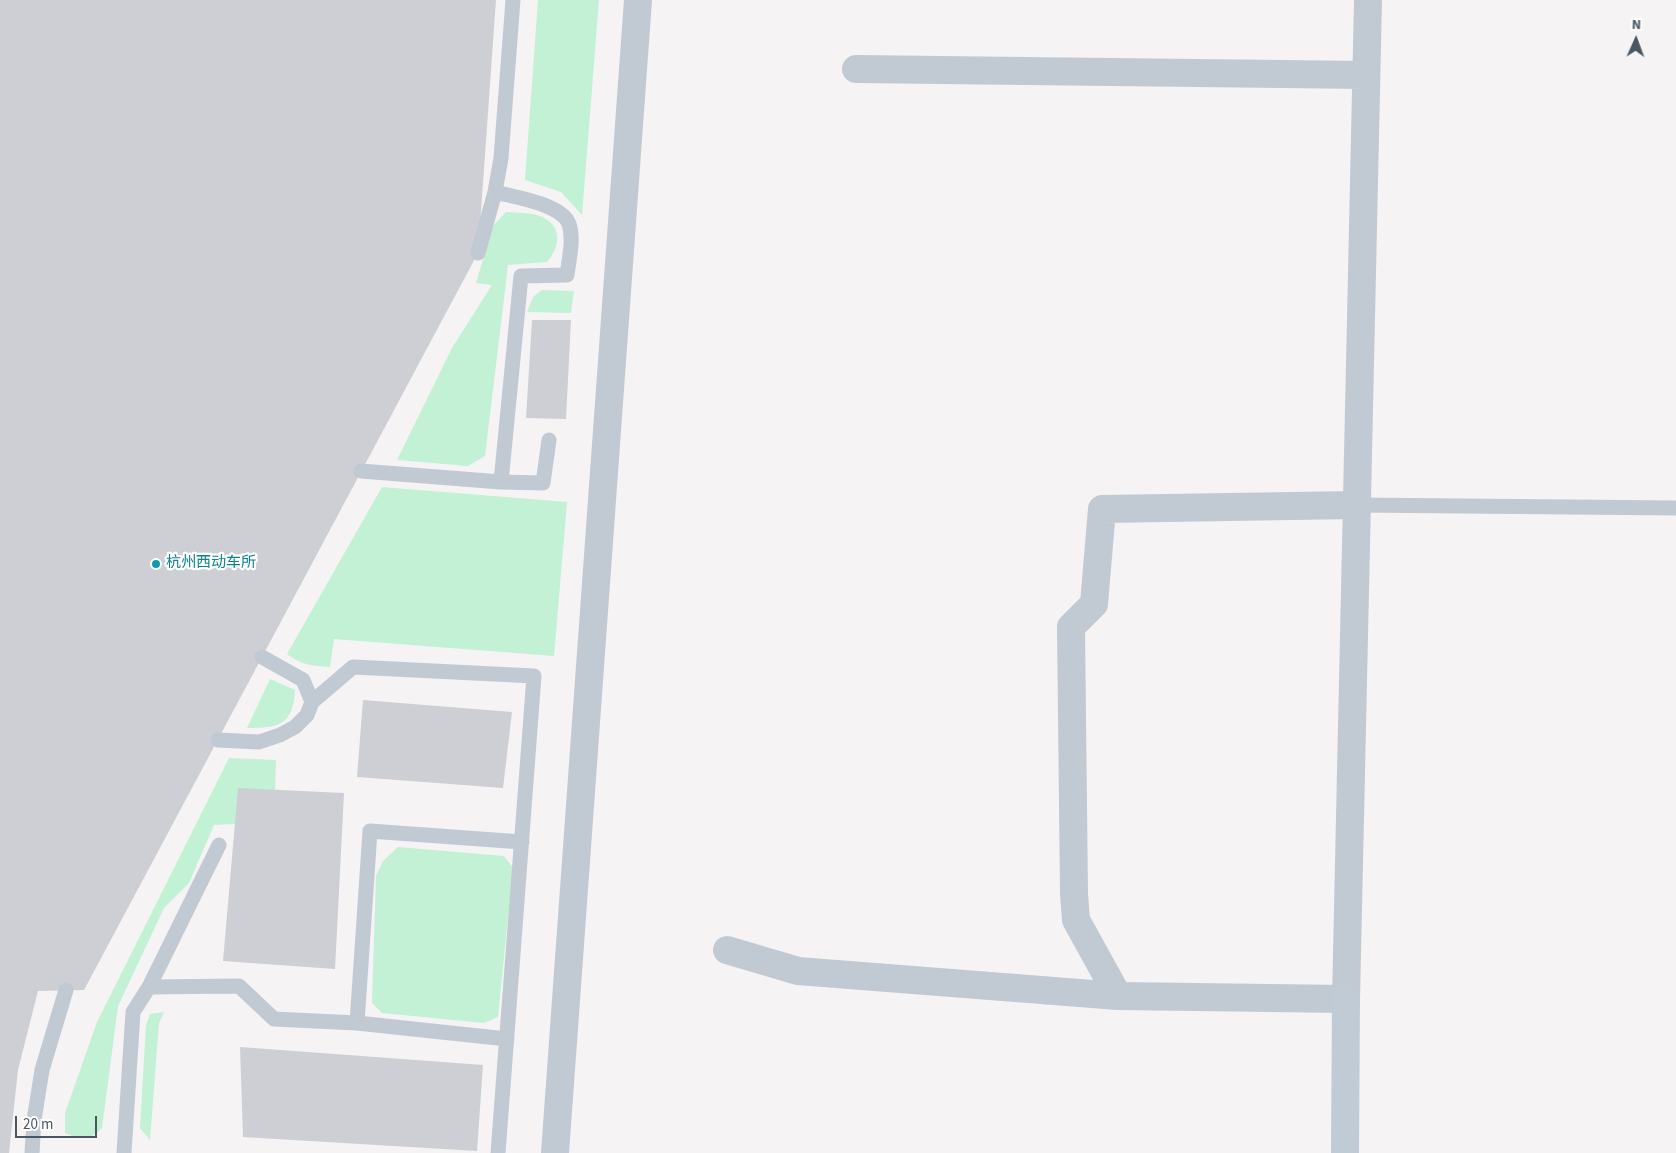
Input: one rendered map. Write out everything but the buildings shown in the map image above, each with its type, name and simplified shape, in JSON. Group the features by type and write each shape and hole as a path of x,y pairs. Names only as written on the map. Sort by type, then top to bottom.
{"street":[{"path":"555,1153 638,0"},
{"path":"1345,1153 1346,999 1368,0"},
{"path":"856,69 1366,75"},
{"path":"1118,996 1076,920 1074,894 1071,627 1094,604 1102,509 1357,505"},
{"path":"727,950 798,971 1118,996 1346,999"}],"lane":[{"path":"478,253 496,192 501,158 513,0"},
{"path":"496,192 554,208 569,222 571,237 567,275 521,276 500,482"},
{"path":"361,471 500,482 543,483 549,440"},
{"path":"1357,505 1676,508"},
{"path":"262,657 303,680 312,702"},
{"path":"218,740 259,742 280,735 295,727 307,715 312,702 353,667 534,676 498,1153"},
{"path":"357,1023 370,830 522,842"},
{"path":"124,1153 133,1012 149,987 219,845"},
{"path":"149,987 239,986 274,1019 357,1023 507,1039"},
{"path":"32,1153 34,1120 42,1070 66,990"}],"green space":[{"path":"538,0 599,0 582,215 561,192 525,180"},
{"path":"506,212 529,213 549,221 556,231 557,244 547,262 508,265 485,456 468,466 397,460 452,348 492,285 476,283 493,226"},
{"path":"542,290 574,291 571,313 527,312 533,297"},
{"path":"382,487 567,502 554,656 334,639 330,667 307,664 287,654"},
{"path":"270,679 295,690 291,711 282,722 276,725 247,728"},
{"path":"229,758 276,760 275,790 235,824 214,825 189,883 164,908 118,1006 102,1128 85,1138 65,1133 65,1113 97,1022"},
{"path":"398,847 504,856 513,868 498,1017 484,1023 382,1013 372,1003 376,876 383,861"},
{"path":"164,1012 159,1023 150,1140 140,1128 146,1025 150,1014"}],"place":[{"name":"杭州西动车所","path":"156,564"}]}
